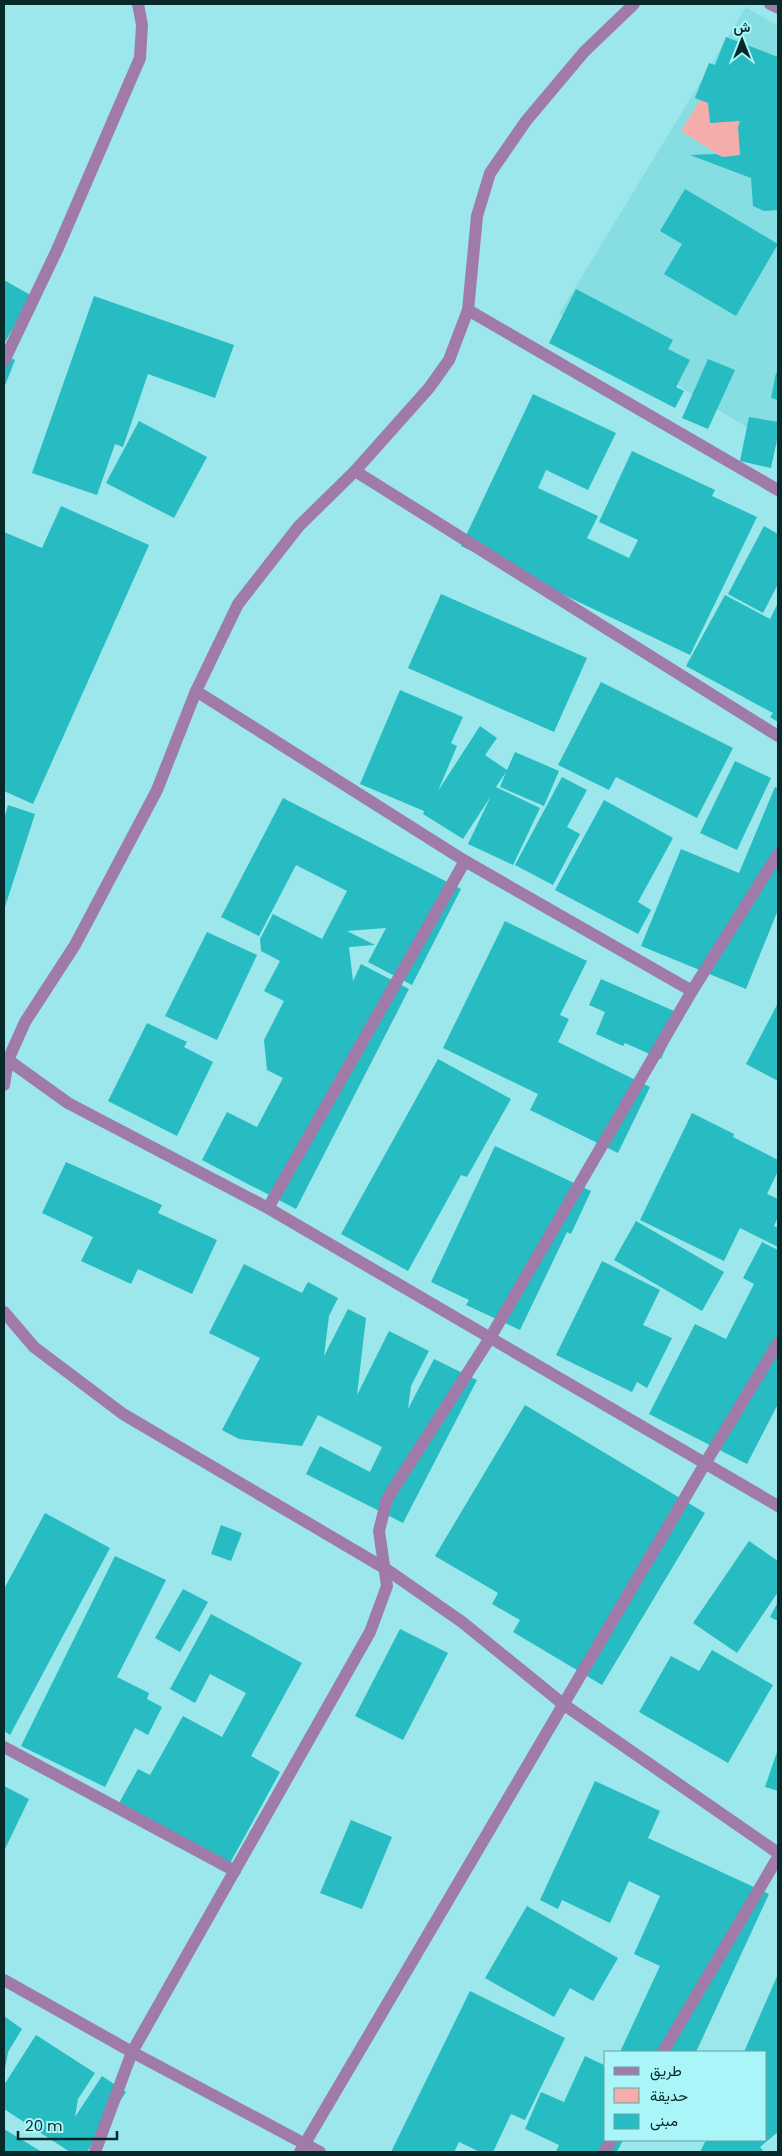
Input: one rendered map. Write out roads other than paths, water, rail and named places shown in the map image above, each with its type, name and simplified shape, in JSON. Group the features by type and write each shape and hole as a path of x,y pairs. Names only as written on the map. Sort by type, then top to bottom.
{"street":[{"path":"4,361 57,250 140,58 142,25 138,4"},
{"path":"4,1085 6,1059 26,1022 75,945 158,790 196,691 238,604 299,526 355,471 429,388 449,360 468,310 476,216 490,173 526,121 584,52 634,4"},
{"path":"770,4 778,8"},
{"path":"468,310 778,490"},
{"path":"355,471 778,736"},
{"path":"196,691 465,861 692,991"},
{"path":"95,2152 132,2052 370,1632 387,1586 380,1531 387,1498 490,1338 692,991 778,854"},
{"path":"268,1208 465,861"},
{"path":"6,1059 68,1103 268,1208 706,1462 778,1506"},
{"path":"4,1312 34,1347 123,1414 386,1569 462,1622 563,1704 778,1853"},
{"path":"302,2148 778,1343"},
{"path":"4,1747 235,1871"},
{"path":"664,2051 778,1857"},
{"path":"4,1980 302,2148 320,2152"},
{"path":"604,2152 611,2141"}]}
